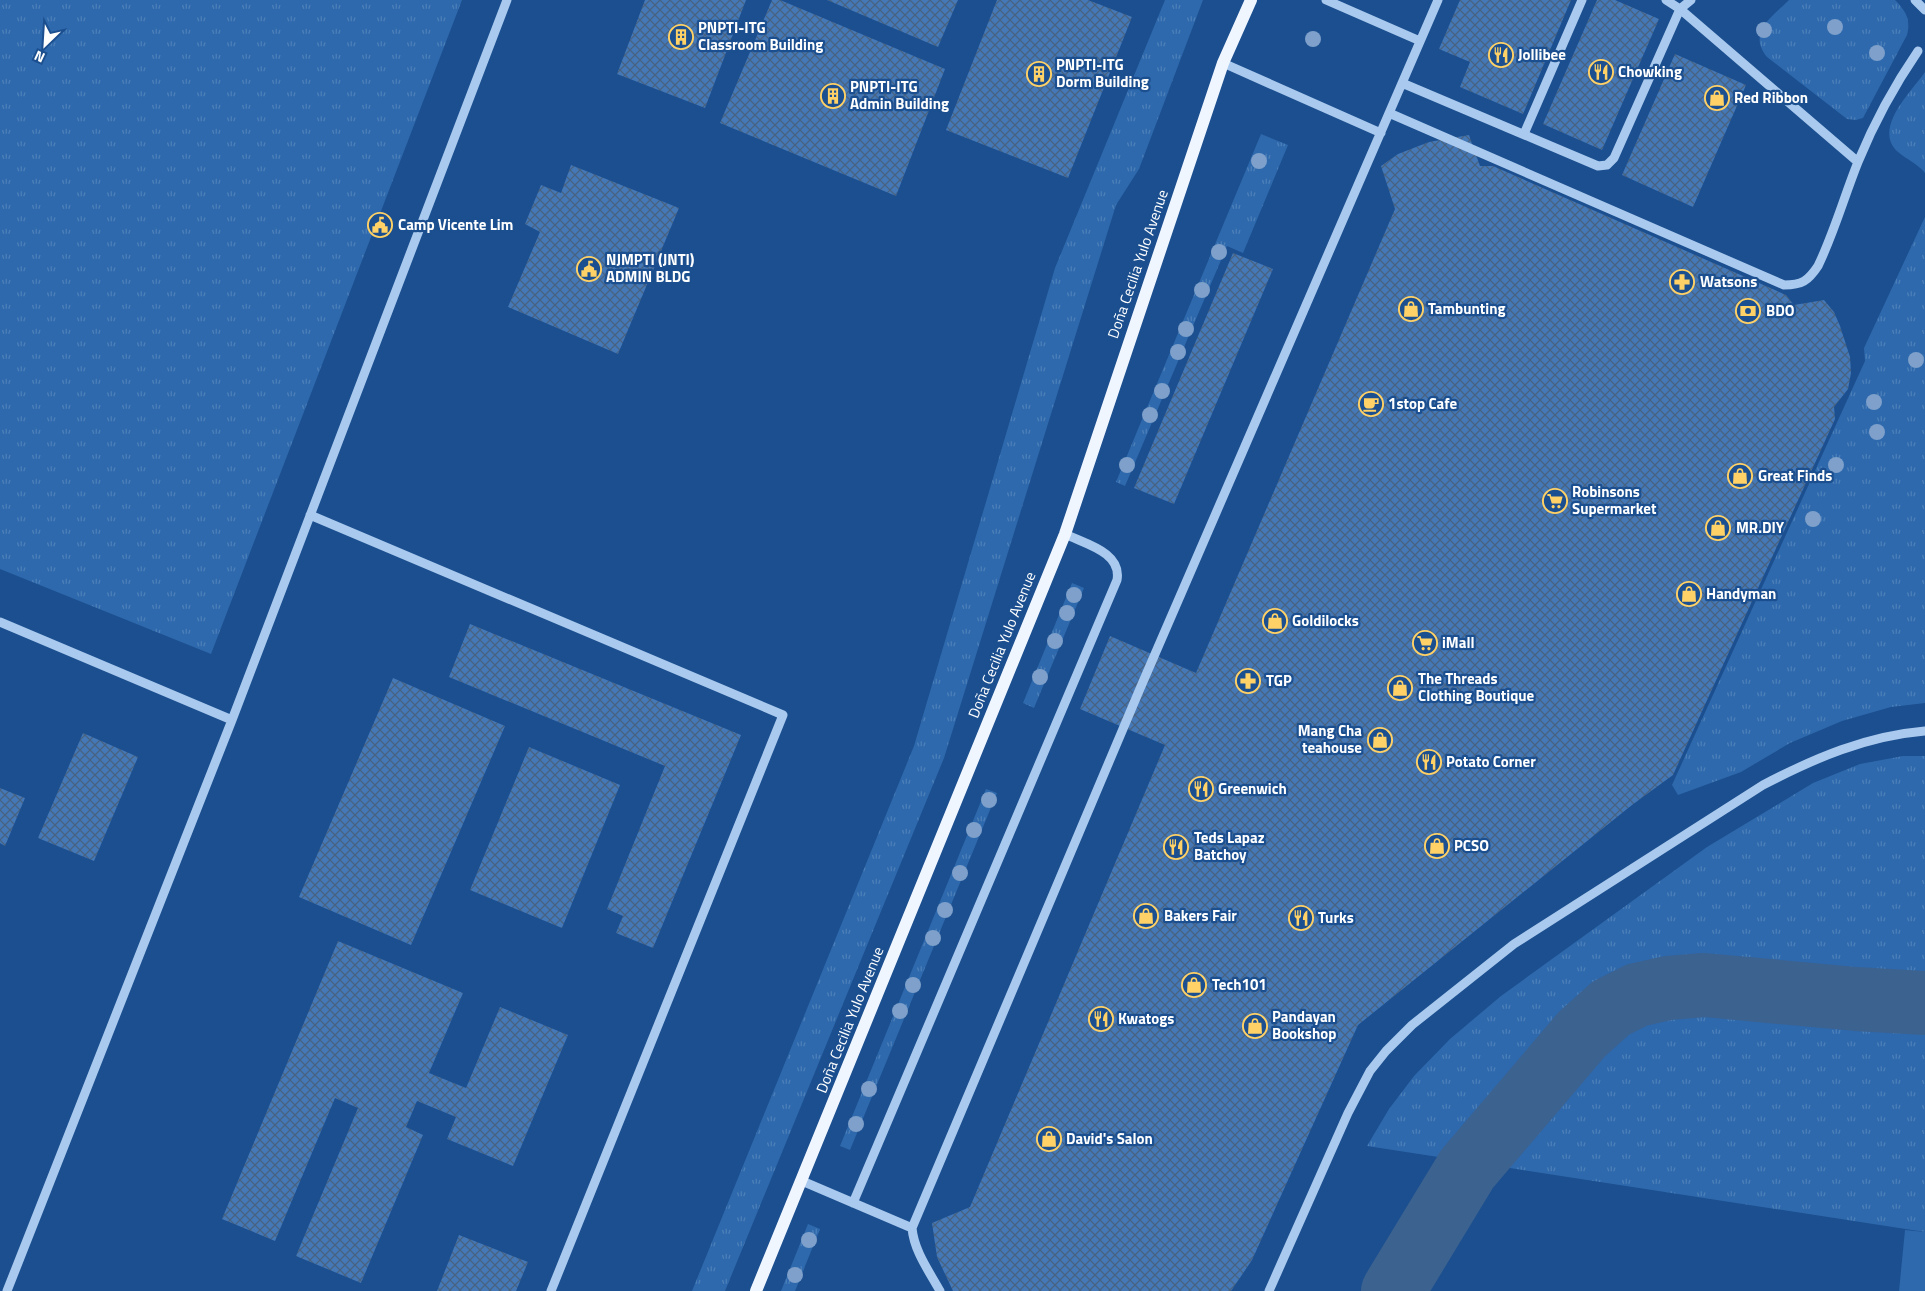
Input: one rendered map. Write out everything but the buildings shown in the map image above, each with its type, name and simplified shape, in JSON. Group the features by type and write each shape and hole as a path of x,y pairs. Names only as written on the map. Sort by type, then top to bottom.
{"main road":[{"name":"Doña Cecilia Yulo Avenue","path":"756,1291 1065,534 1223,63 1250,0"}],"street":[{"path":"7,1291 232,720 507,0"},
{"path":"1326,0 1420,41"},
{"path":"940,1291 916,1246 912,1228 1139,692 1438,0"},
{"path":"1524,134 1582,0"},
{"path":"1666,0 1680,9 1858,162"},
{"path":"1402,83 1598,166 1607,165 1614,158 1680,9 1690,0"},
{"path":"1915,0 1925,10"},
{"path":"1389,113 1784,285 1798,285 1809,280 1818,266 1858,162 1892,91 1918,51"},
{"path":"1223,63 1381,133"},
{"path":"310,515 783,715 551,1291"},
{"path":"853,1203 1117,580 1118,572 1111,558 1065,534"},
{"path":"0,622 232,720"},
{"path":"1269,1291 1360,1090 1386,1050 1412,1025 1514,944 1763,784 1851,744 1899,733 1925,731"},
{"path":"802,1181 912,1228"}],"green space":[{"path":"0,0 462,0 211,654 0,569"},
{"path":"1165,0 1203,0 1139,169 1116,205 944,758 725,1291 692,1291 914,746 1055,268"},
{"path":"1789,0 1895,0 1905,12 1908,20 1907,35 1863,118 1856,120 1847,119 1767,57 1760,40 1761,32 1769,19"},
{"path":"1925,72 1925,173 1898,152 1891,143 1889,133 1896,111"},
{"path":"1261,134 1288,145 1243,253 1227,246 1125,486 1116,482"},
{"path":"1925,217 1925,703 1891,707 1842,721 1790,743 1741,772 1678,795 1672,785 1865,361 1864,348"},
{"path":"1072,583 1084,588 1034,708 1023,703"},
{"path":"1903,756 1925,756 1925,1232 1367,1146 1389,1109 1414,1076 1450,1039 1501,996 1707,847 1813,783 1860,764"},
{"path":"986,789 997,793 850,1150 840,1146"},
{"path":"808,1224 820,1229 795,1291 781,1291"},
{"path":"1905,1230 1925,1232 1925,1291 1899,1291"}],"waterway":[{"path":"1393,1291 1467,1169 1582,1034 1611,1008 1637,995 1668,988 1704,985 1856,999 1925,1003"}],"place":[{"name":"PNPTI-ITG Classroom Building","path":"681,37"},
{"name":"Jollibee","path":"1501,55"},
{"name":"Chowking","path":"1601,72"},
{"name":"PNPTI-ITG Dorm Building","path":"1039,74"},
{"name":"PNPTI-ITG Admin Building","path":"833,96"},
{"name":"Red Ribbon","path":"1717,98"},
{"name":"Camp Vicente Lim","path":"380,225"},
{"name":"NJMPTI (JNTI) ADMIN BLDG","path":"589,269"},
{"name":"Watsons","path":"1682,282"},
{"name":"Tambunting","path":"1411,309"},
{"name":"BDO","path":"1748,311"},
{"name":"1stop Cafe","path":"1371,404"},
{"name":"Great Finds","path":"1740,476"},
{"name":"Robinsons Supermarket","path":"1555,501"},
{"name":"MR.DIY","path":"1718,528"},
{"name":"Handyman","path":"1689,594"},
{"name":"Goldilocks","path":"1275,621"},
{"name":"iMall","path":"1425,643"},
{"name":"TGP","path":"1248,681"},
{"name":"The Threads Clothing Boutique","path":"1400,688"},
{"name":"Mang Cha teahouse","path":"1380,740"},
{"name":"Potato Corner","path":"1429,762"},
{"name":"Greenwich","path":"1201,789"},
{"name":"PCSO","path":"1437,846"},
{"name":"Teds Lapaz Batchoy","path":"1176,847"},
{"name":"Bakers Fair","path":"1146,916"},
{"name":"Turks","path":"1301,918"},
{"name":"Tech101","path":"1194,985"},
{"name":"Kwatogs","path":"1101,1019"},
{"name":"Pandayan Bookshop","path":"1255,1026"},
{"name":"David's Salon","path":"1049,1139"}]}
